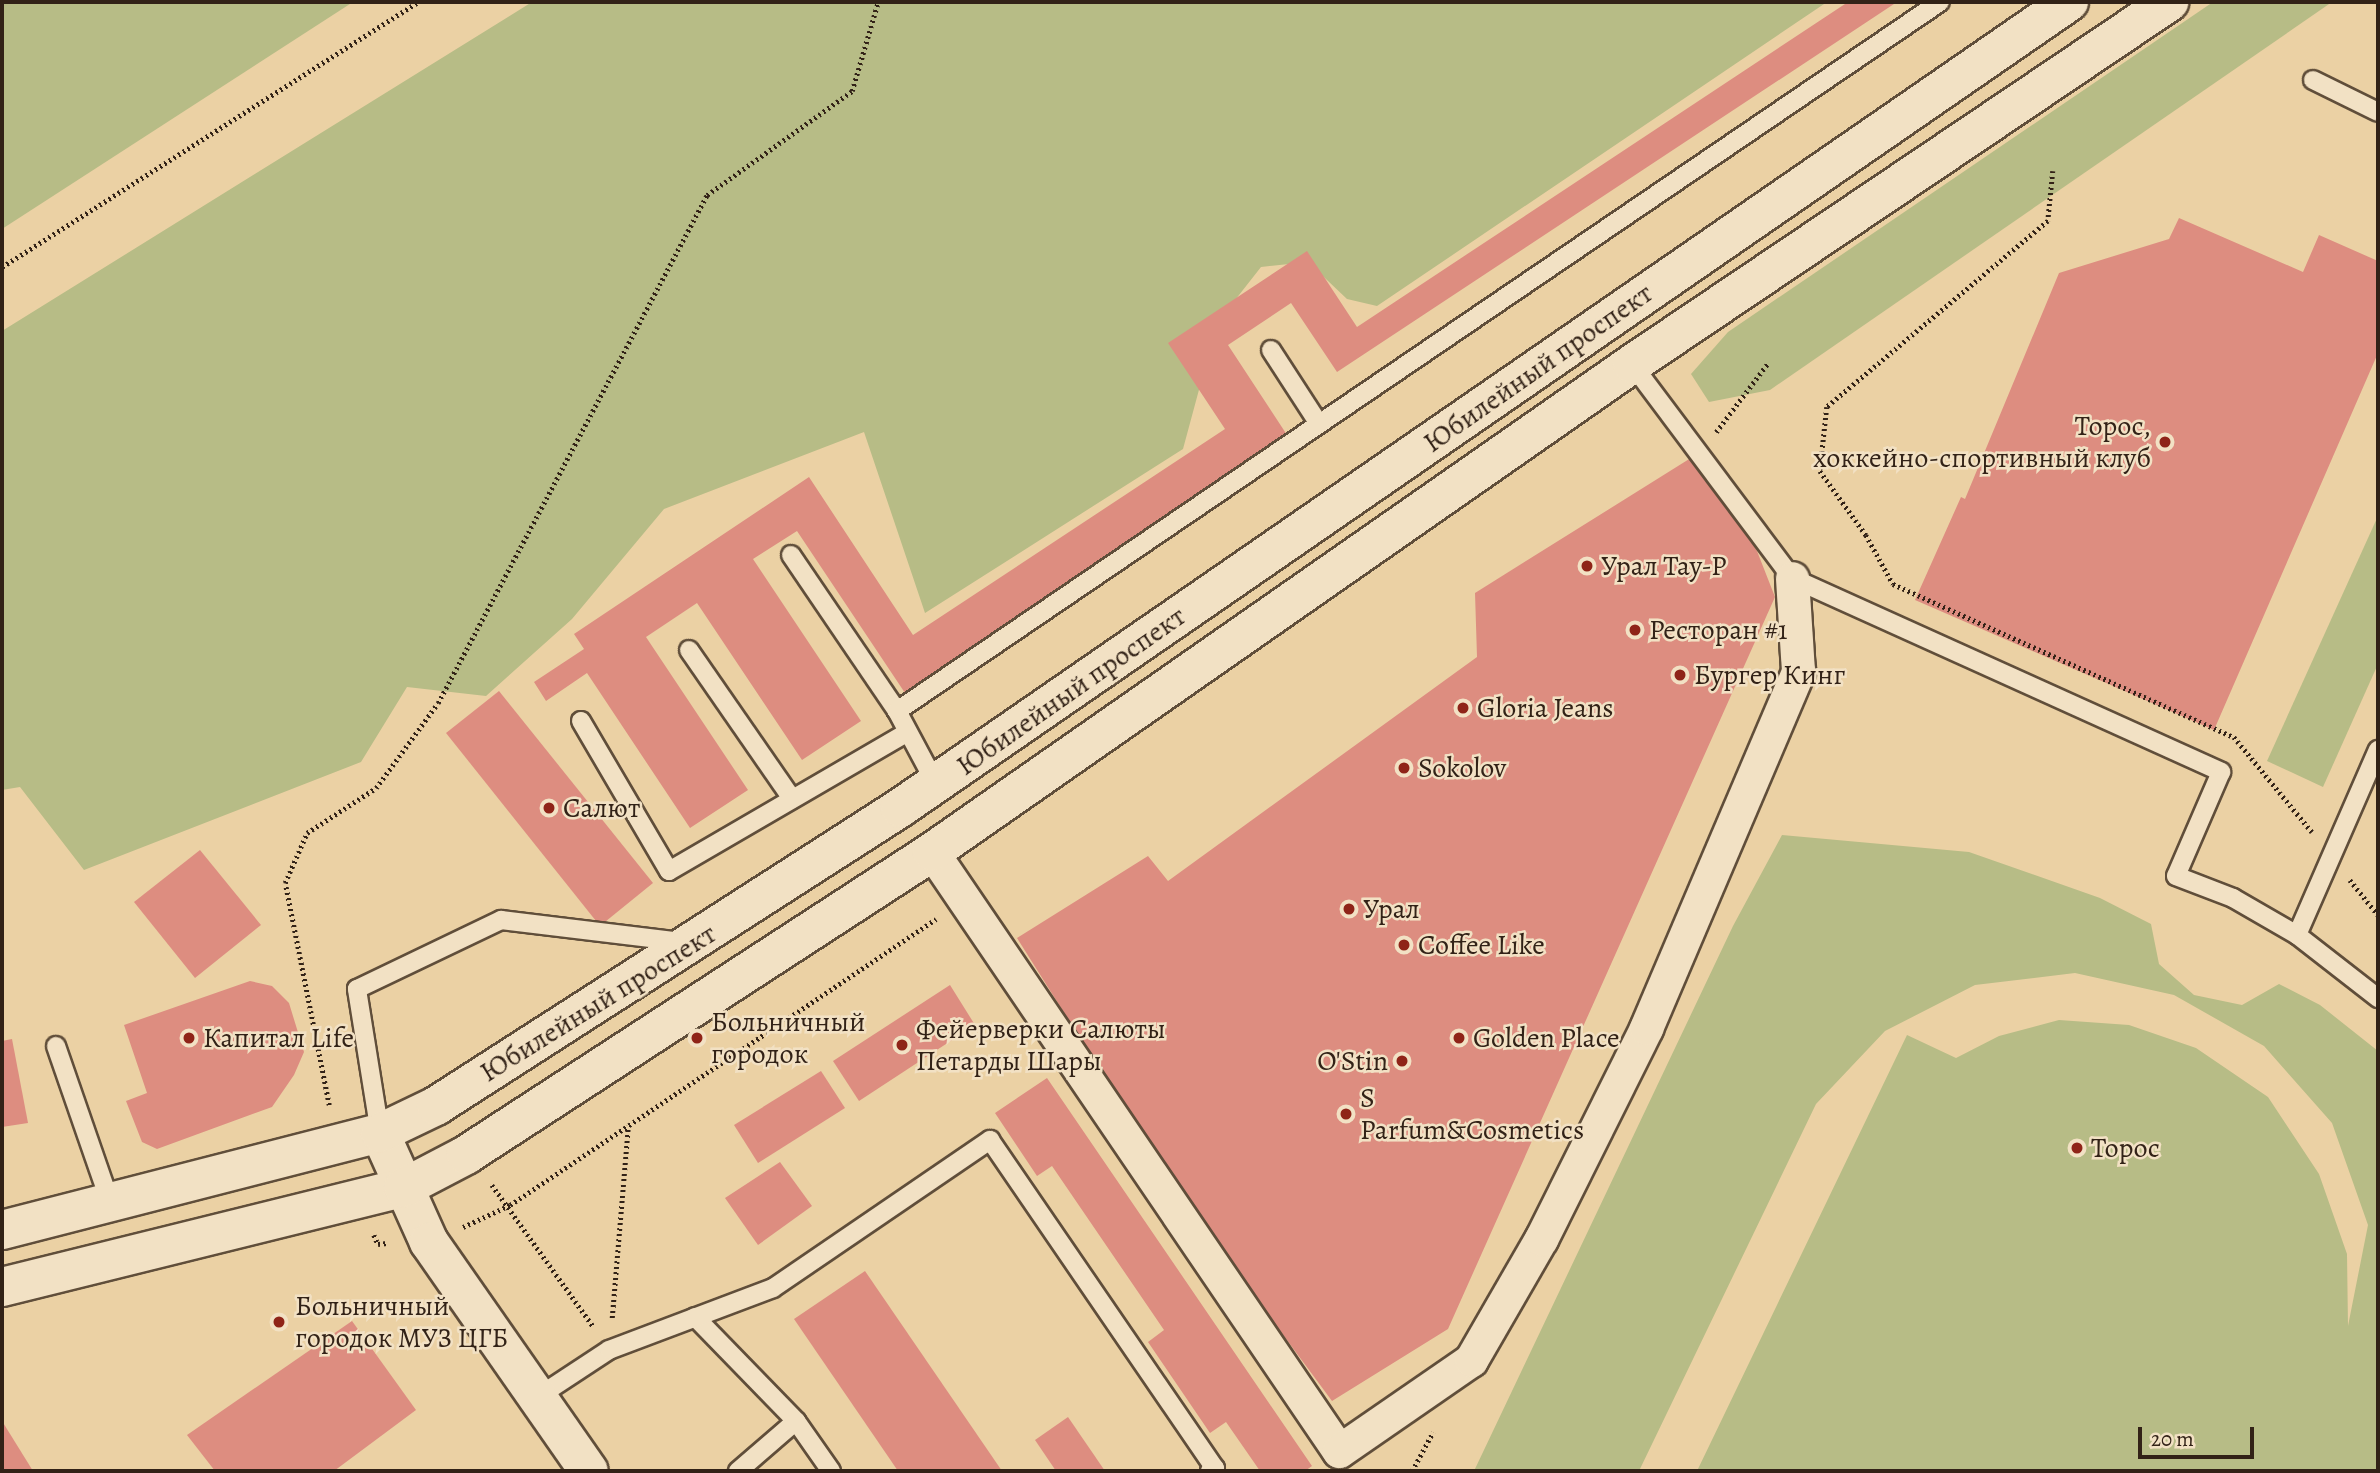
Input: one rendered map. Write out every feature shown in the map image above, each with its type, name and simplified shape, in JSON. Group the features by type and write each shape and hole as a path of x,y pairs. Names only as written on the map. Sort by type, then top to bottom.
{"main road":[{"name":"Юбилейный проспект","path":"2,1230 380,1133 436,1106 694,943 936,784 2069,2"},
{"name":"Юбилейный проспект","path":"2,1287 403,1188 466,1155 932,852 1632,365 2169,2"},
{"path":"380,1133 429,1242 589,1471"}],"street":[{"path":"932,852 1339,1451 1471,1360 1541,1239 1646,1028 1798,671 1792,578"}],"lane":[{"path":"897,711 1940,2"},
{"path":"2313,80 2378,111"},
{"path":"1271,350 1319,424"},
{"path":"1632,365 1702,452 1792,578 2221,772 2176,876 2233,898 2297,935 2378,998"},
{"path":"791,555 897,711 936,784"},
{"path":"689,649 792,799"},
{"path":"581,721 669,871 908,732"},
{"path":"2297,935 2378,750"},
{"path":"380,1133 357,989 501,920 694,943"},
{"path":"56,1046 110,1202"},
{"path":"536,1398 609,1350 774,1288 990,1140 1215,1468 1210,1471"},
{"path":"695,1317 796,1421 831,1471"},
{"path":"738,1471 796,1421"}],"path":[{"path":"2,267 418,2"},
{"path":"338,1144 285,883 307,833 376,788 438,703 707,195 852,91 878,2"},
{"path":"2053,171 2048,221 1827,407 1820,471 1867,535 1893,584 2234,737 2378,915"},
{"path":"1702,452 1768,363"},
{"path":"377,1244 429,1242 510,1205 963,901"},
{"path":"609,1350 628,1126"},
{"path":"466,1155 510,1205 609,1350"}],"green space":[{"path":"2,2 353,2 2,229"},
{"path":"532,2 1827,2 1377,306 1347,299 1308,262 1261,267 1217,323 1183,449 925,613 864,432 664,509 572,619 486,696 407,687 361,762 84,870 20,787 2,790 2,331"},
{"path":"2213,2 2332,2 1770,390 1709,402 1691,374 1728,332"},
{"path":"2378,516 2378,664 2323,787 2267,761"},
{"name":"Торос","path":"1782,835 1969,852 2100,898 2151,924 2159,964 2194,995 2242,1005 2279,984 2320,1005 2378,1051 2378,1471 1697,1471 1907,1035 1956,1058 1999,1036 2059,1020 2129,1025 2196,1048 2268,1097 2319,1174 2347,1254 2348,1326 2368,1225 2332,1123 2264,1046 2174,995 2075,973 1975,985 1885,1031 1816,1104 1639,1471 1474,1471 1733,926"}],"building":[{"path":"1848,2 1897,2 1337,372 1291,303 1228,345 1291,441 907,696 797,531 753,559 861,721 802,760 697,603 646,637 748,790 690,828 587,673 546,701 534,682 584,649 574,634 809,477 913,635 1225,429 1168,343 1307,251 1357,327"},
{"name":"Торос, хоккейно-спортивный клуб","path":"2179,218 2303,272 2319,235 2378,261 2378,353 2214,730 1915,600 1961,497 1965,499 2059,273 2169,239"},
{"name":"Урал","path":"1702,451 1757,551 1775,597 1448,1329 1332,1401 1175,1189 1017,938 1148,856 1168,881 1477,657 1475,593"},
{"name":"Салют","path":"499,691 653,883 600,926 446,733"},
{"path":"200,850 261,925 195,978 134,902"},
{"path":"250,981 272,986 289,1003 304,1052 294,1075 272,1107 157,1149 142,1142 126,1101 147,1093 124,1025"},
{"path":"950,985 975,1025 859,1101 833,1061"},
{"path":"12,1039 28,1123 2,1127 2,1041"},
{"path":"821,1071 845,1108 758,1163 734,1125"},
{"path":"1047,1078 1312,1466 1305,1471 1260,1471 1226,1422 1210,1433 1148,1342 1164,1330 1052,1166 1037,1176 995,1113"},
{"path":"780,1162 812,1206 758,1245 725,1198"},
{"path":"865,1271 1002,1471 898,1471 794,1319"},
{"path":"352,1321 416,1410 334,1471 215,1471 187,1435"},
{"path":"1068,1417 1105,1471 1056,1471 1035,1440"},
{"path":"2,1421 33,1471 2,1471"}],"place":[{"name":"Торос, хоккейно-спортивный клуб","path":"2165,442"},
{"name":"Урал Тау-Р","path":"1587,566"},
{"name":"Ресторан #1","path":"1635,630"},
{"name":"Бургер Кинг","path":"1680,675"},
{"name":"Gloria Jeans","path":"1463,708"},
{"name":"Sokolov","path":"1404,768"},
{"name":"Салют","path":"549,808"},
{"name":"Урал","path":"1349,909"},
{"name":"Coffee Like","path":"1404,945"},
{"name":"Капитал Life","path":"189,1038"},
{"name":"Больничный городок","path":"697,1038"},
{"name":"Golden Place","path":"1459,1038"},
{"name":"Фейерверки Салюты Петарды Шары","path":"902,1045"},
{"name":"O'Stin","path":"1402,1061"},
{"name":"S Parfum&Cosmetics","path":"1346,1114"},
{"name":"Торос","path":"2077,1148"},
{"name":"Больничный городок МУЗ ЦГБ","path":"279,1322"}]}
